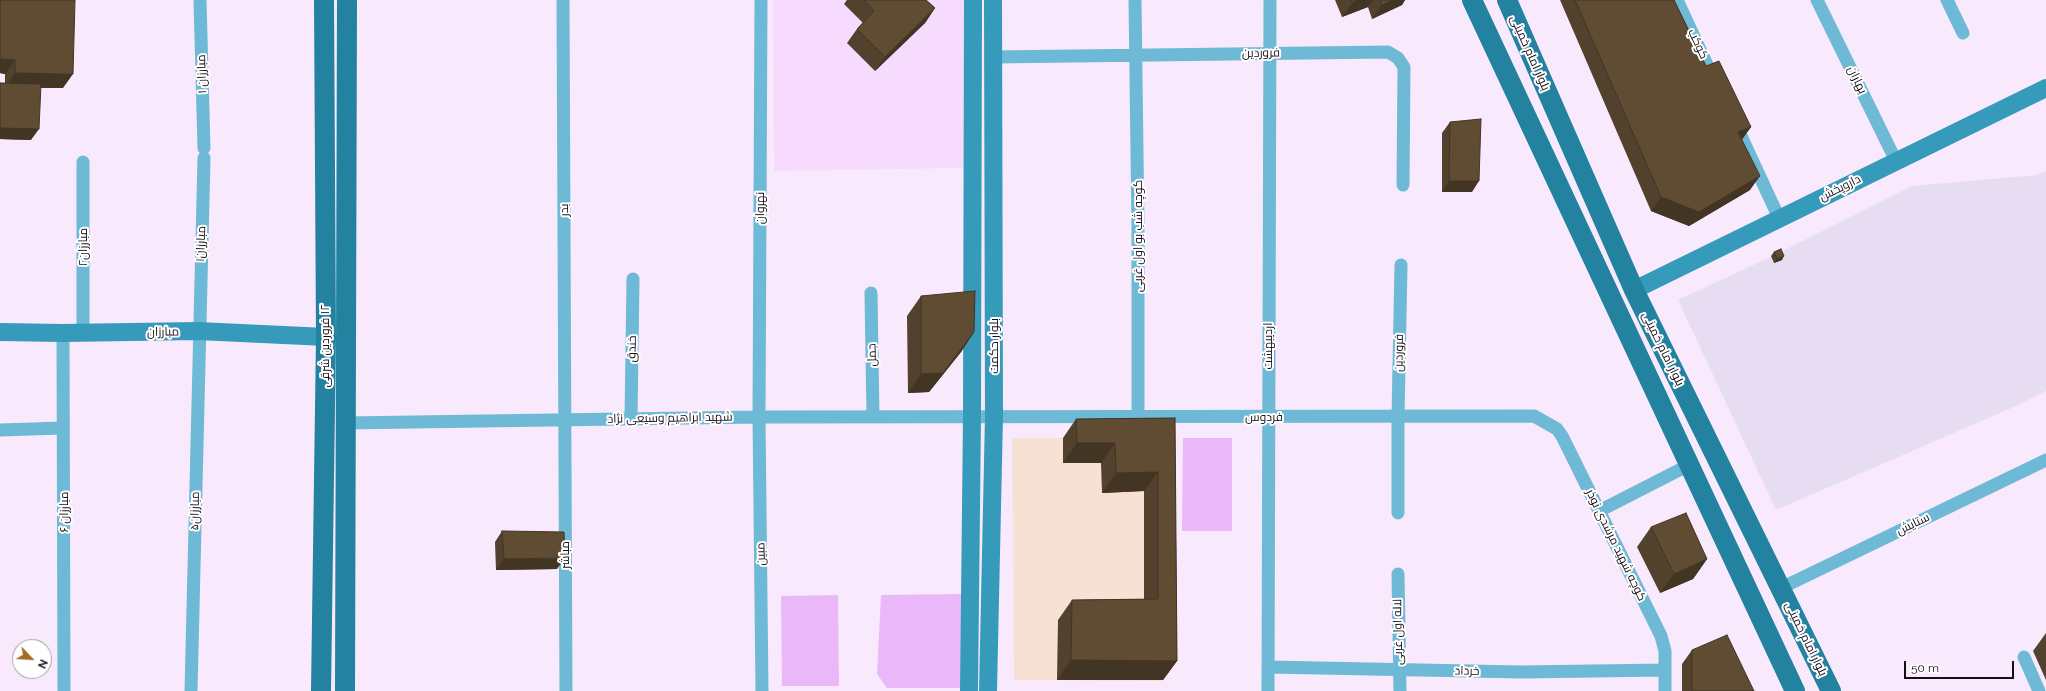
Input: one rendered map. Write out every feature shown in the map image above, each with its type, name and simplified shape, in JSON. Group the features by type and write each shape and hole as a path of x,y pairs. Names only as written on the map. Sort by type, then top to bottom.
{"main road":[{"name":"١٢ فروردین شرقی","path":"321,691 326,337 324,0"},
{"name":"١٢ فروردین شرقی","path":"345,691 347,0"},
{"name":"بلوار امام خمینی","path":"1472,0 1796,691"},
{"name":"بلوار امام خمینی","path":"1507,0 1634,290 1831,691"}],"street":[{"name":"مبارزان ۱","path":"200,0 204,153"},
{"name":"بدر","path":"563,0 565,420"},
{"name":"نهروان","path":"759,417 761,0"},
{"name":"بلوار حکمت","path":"969,691 972,416 973,0"},
{"name":"بلوار حکمت","path":"988,691 994,416 993,0"},
{"name":"کوچه شب بو اول غربی","path":"1135,0 1138,228 1138,416"},
{"name":"اردیبهشت","path":"1268,691 1270,0"},
{"name":"بهاران","path":"1817,0 1896,161"},
{"path":"1947,0 1963,33"},
{"name":"کوکب","path":"1680,1 1722,96"},
{"name":"فروردین","path":"994,57 1388,52 1398,58 1404,67 1402,186"},
{"name":"داروپخش","path":"1634,290 2046,88"},
{"path":"1729,110 1779,218"},
{"name":"مبارزان۱","path":"198,331 204,153"},
{"name":"مبارزان۲","path":"83,162 83,333"},
{"name":"فروردین","path":"1398,417 1401,265"},
{"name":"خندق","path":"631,419 633,279"},
{"name":"جمل","path":"871,293 873,417"},
{"name":"مبارزان","path":"0,332 63,334 198,331 326,337"},
{"name":"مبارزان۵","path":"192,691 198,331"},
{"name":"مبارزان ۶","path":"63,334 64,691"},
{"name":"شهید ابراهیم وسیعی نژاد","path":"345,423 759,417 994,416"},
{"name":"فردوس","path":"994,416 1534,416"},
{"name":"کوچه شهید مرشدی نوذر","path":"1534,416 1557,429 1664,644 1665,691"},
{"name":"مبین","path":"759,417 762,691"},
{"path":"1398,417 1398,513"},
{"name":"مباشر","path":"565,420 566,691"},
{"path":"0,430 64,428"},
{"name":"ستایش","path":"1780,588 2046,460"},
{"path":"1599,511 1689,465"},
{"name":"لاله اول غربی","path":"1398,574 1400,691"},
{"path":"2024,657 2039,691"},
{"name":"خرداد","path":"1269,667 1521,672 1665,670"}],"shaded area":[{"path":"773,0 965,0 965,168 774,171"},
{"path":"2046,171 2046,391 2016,406 1776,510 1678,300 1779,253 1912,186 2037,175"},
{"path":"1012,438 1161,438 1163,681 1014,680"},
{"path":"1183,438 1232,438 1232,531 1182,531"},
{"path":"963,594 963,688 887,688 877,674 881,595"},
{"path":"838,595 839,686 782,686 781,596"}],"building":[{"path":"0,0 75,0 73,74 15,73 15,60 0,59"},
{"path":"864,0 926,0 935,8 885,57 857,29 874,11"},
{"path":"1350,0 1359,0 1352,3"},
{"path":"1380,0 1393,0 1382,5"},
{"path":"1575,0 1674,0 1706,66 1719,61 1751,127 1738,132 1760,176 1699,212 1661,197"},
{"path":"0,83 41,84 39,129 0,128"},
{"path":"1481,119 1479,181 1449,181 1450,122"},
{"path":"1781,249 1784,256 1777,259 1774,252"},
{"path":"975,291 974,332 943,373 921,374 921,296"},
{"path":"1175,418 1177,661 1071,660 1072,600 1158,599 1158,472 1116,473 1115,443 1077,443 1076,419"},
{"path":"1686,513 1707,559 1674,574 1651,527"},
{"path":"502,531 564,532 565,558 504,559"},
{"path":"1727,635 1754,691 1692,691 1692,650"}]}
